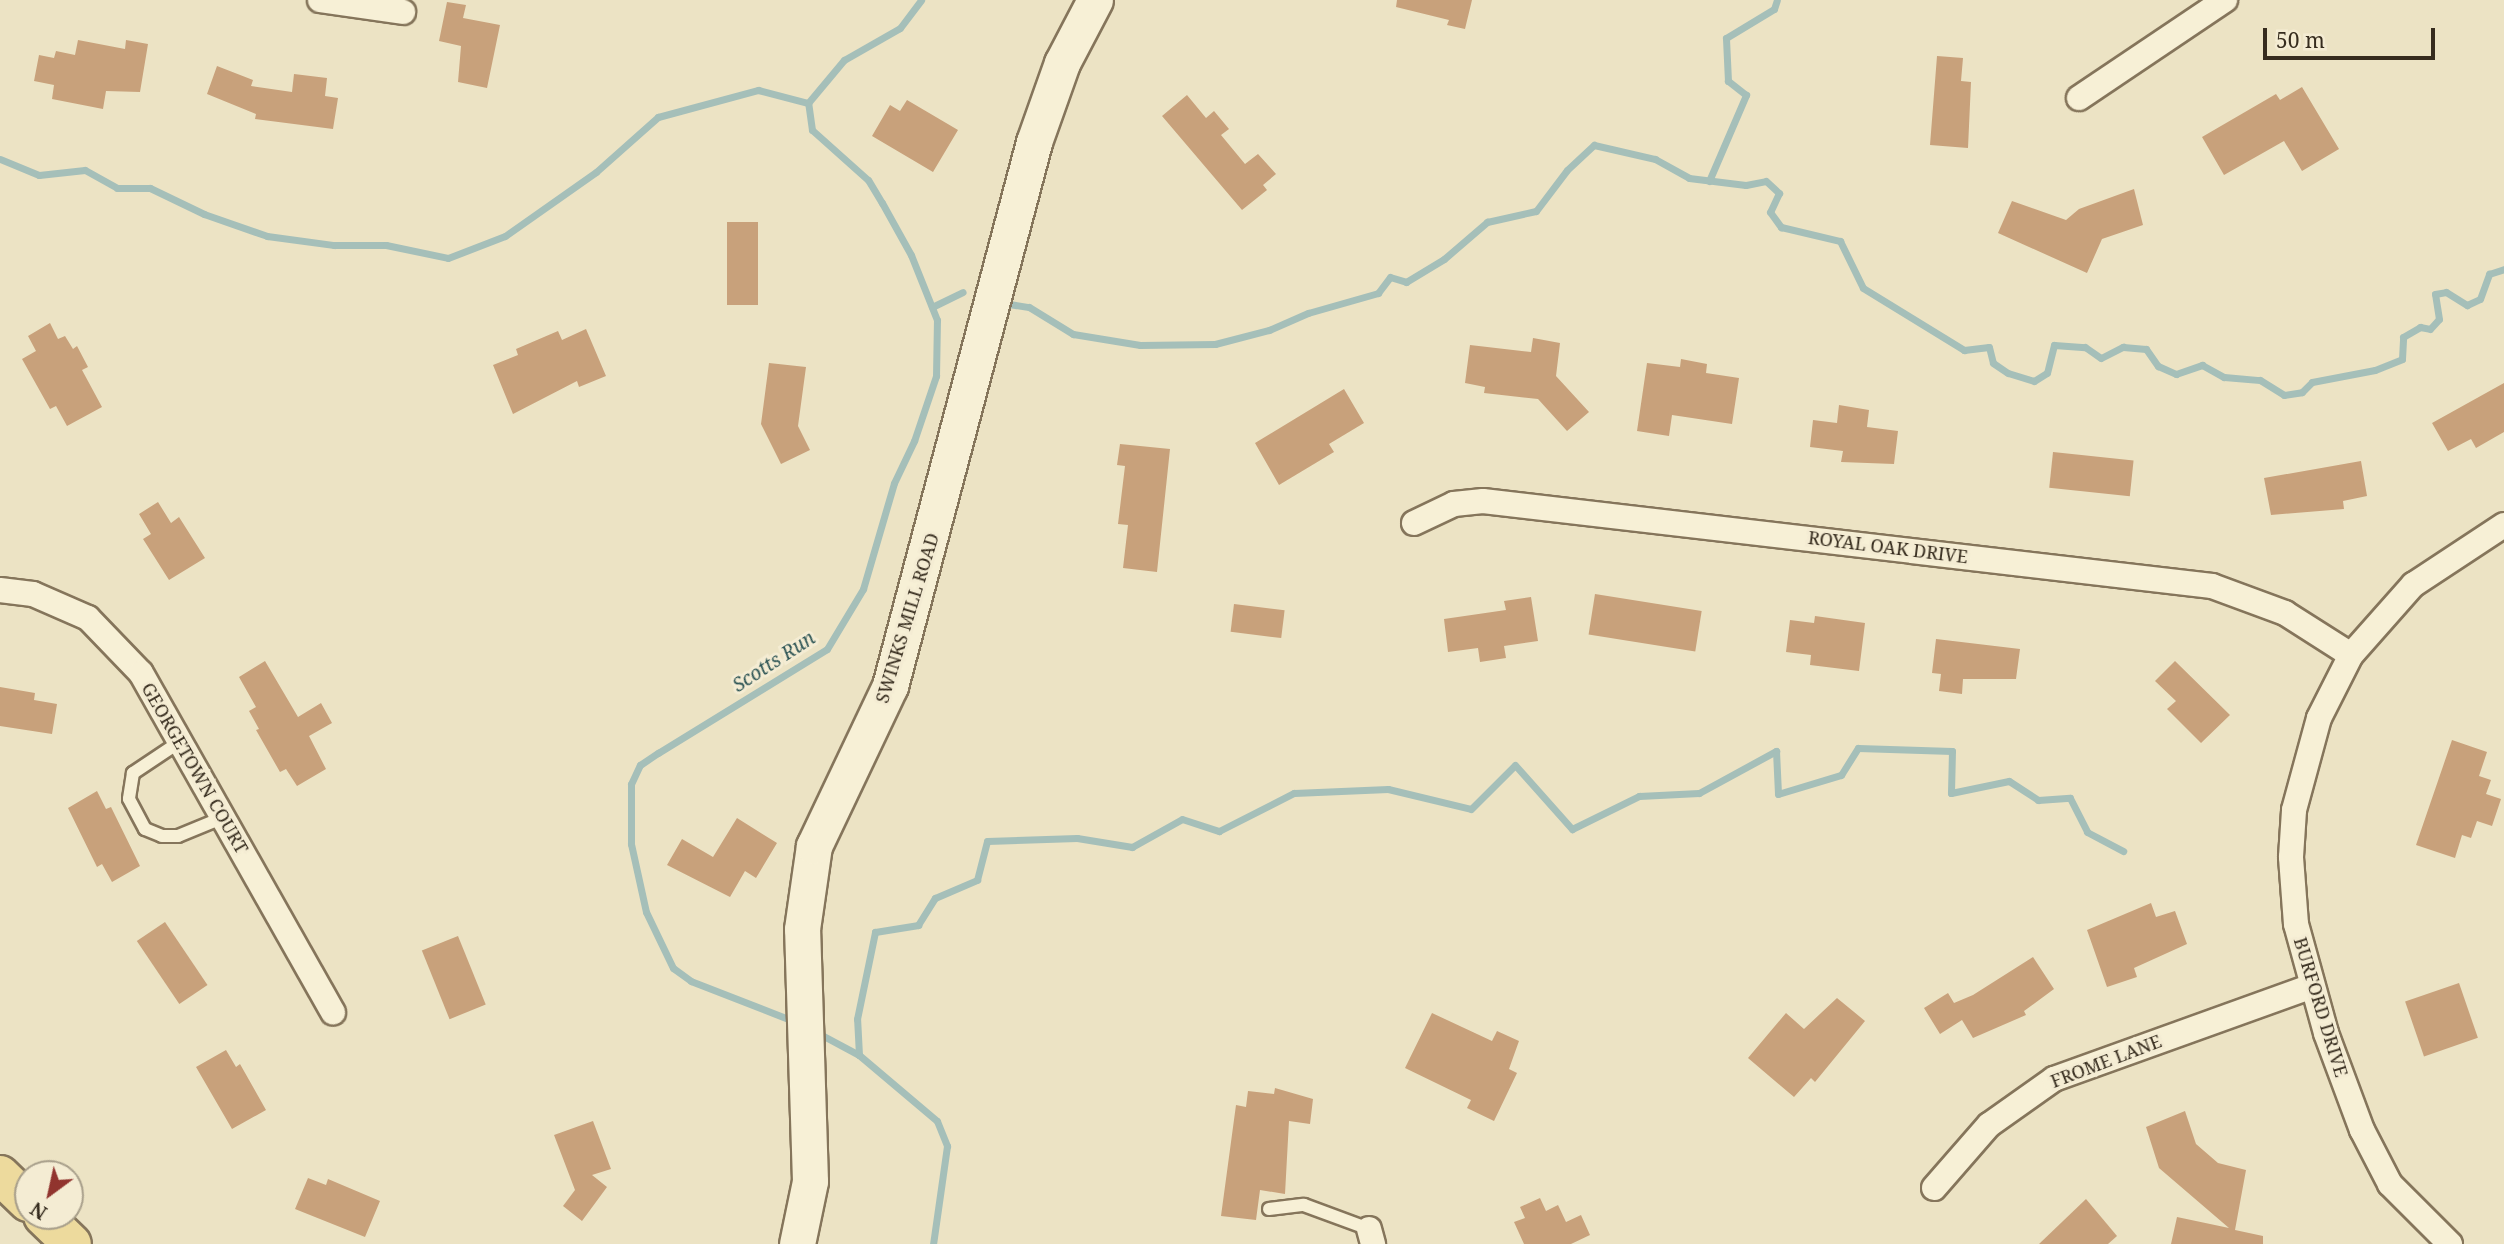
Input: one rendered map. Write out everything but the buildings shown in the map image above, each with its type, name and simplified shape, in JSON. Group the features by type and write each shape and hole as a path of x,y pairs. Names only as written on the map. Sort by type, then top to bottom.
{"main road":[{"path":"0,1175 14,1188"},
{"path":"58,1230 72,1244"}],"street":[{"path":"320,0 402,12"},
{"name":"SWINKS MILL ROAD","path":"797,1244 810,1181 802,929 814,846 890,687 1034,142 1062,62 1096,0"},
{"path":"2079,99 2225,0"},
{"name":"ROYAL OAK DRIVE","path":"1414,523 1454,504 1483,501 2213,586 2286,613 2351,655"},
{"name":"BURFORD DRIVE","path":"2450,1244 2390,1184 2362,1130 2312,986 2296,924 2291,857 2294,810 2319,719 2351,655 2413,585 2504,525"},
{"name":"GEORGETOWN COURT","path":"0,590 33,594 88,618 141,674 333,1013"},
{"name":"FROME LANE","path":"1934,1188 1989,1125 2054,1079 2312,986"}],"lane":[{"path":"181,741 134,772 129,799 145,829 178,836 224,817"},
{"path":"1269,1209 1304,1205 1371,1236"}],"waterway":[{"name":"Scotts Run","path":"796,1022 691,981 673,968 646,912 631,844 631,784 640,765 827,649 863,589 894,483 914,441 936,376 937,320 911,255 882,203 868,180 812,130 808,103 844,60 900,28 921,0"},
{"path":"1709,181 1746,95 1728,81 1726,38 1774,9 1777,0"},
{"path":"0,159 39,175 85,170 117,188 150,188 204,214 267,236 334,245 386,245 448,258 505,236 596,172 658,117 758,90 808,103"},
{"path":"1009,304 1029,307 1073,334 1140,345 1215,344 1269,330 1308,313 1378,293 1390,277 1406,282 1444,259 1487,222 1536,211 1567,170 1594,145 1655,159 1689,178 1746,185 1766,181 1779,193 1770,212 1781,227 1840,241 1863,288 1964,350 1989,347 1993,363 2008,373 2034,381 2047,373 2054,345 2085,347 2101,358 2123,347 2146,349 2158,366 2176,374 2202,365 2224,377 2260,380 2284,395 2302,392 2312,382 2375,370 2402,359 2403,337 2420,327 2430,329 2439,319 2435,294 2446,292 2467,305 2480,299 2489,274 2504,269"},
{"path":"932,307 963,292"},
{"path":"859,1055 857,1019 875,932 918,925 935,898 977,880 987,841 1077,838 1132,847 1182,819 1219,831 1294,793 1388,789 1471,809 1515,765 1572,829 1639,796 1699,793 1776,751 1778,794 1841,775 1858,748 1952,751 1951,793 2009,781 2038,800 2070,798 2087,832 2123,851"},
{"name":"Scotts Run","path":"816,1032 859,1055 937,1121 947,1146 933,1244"}]}
